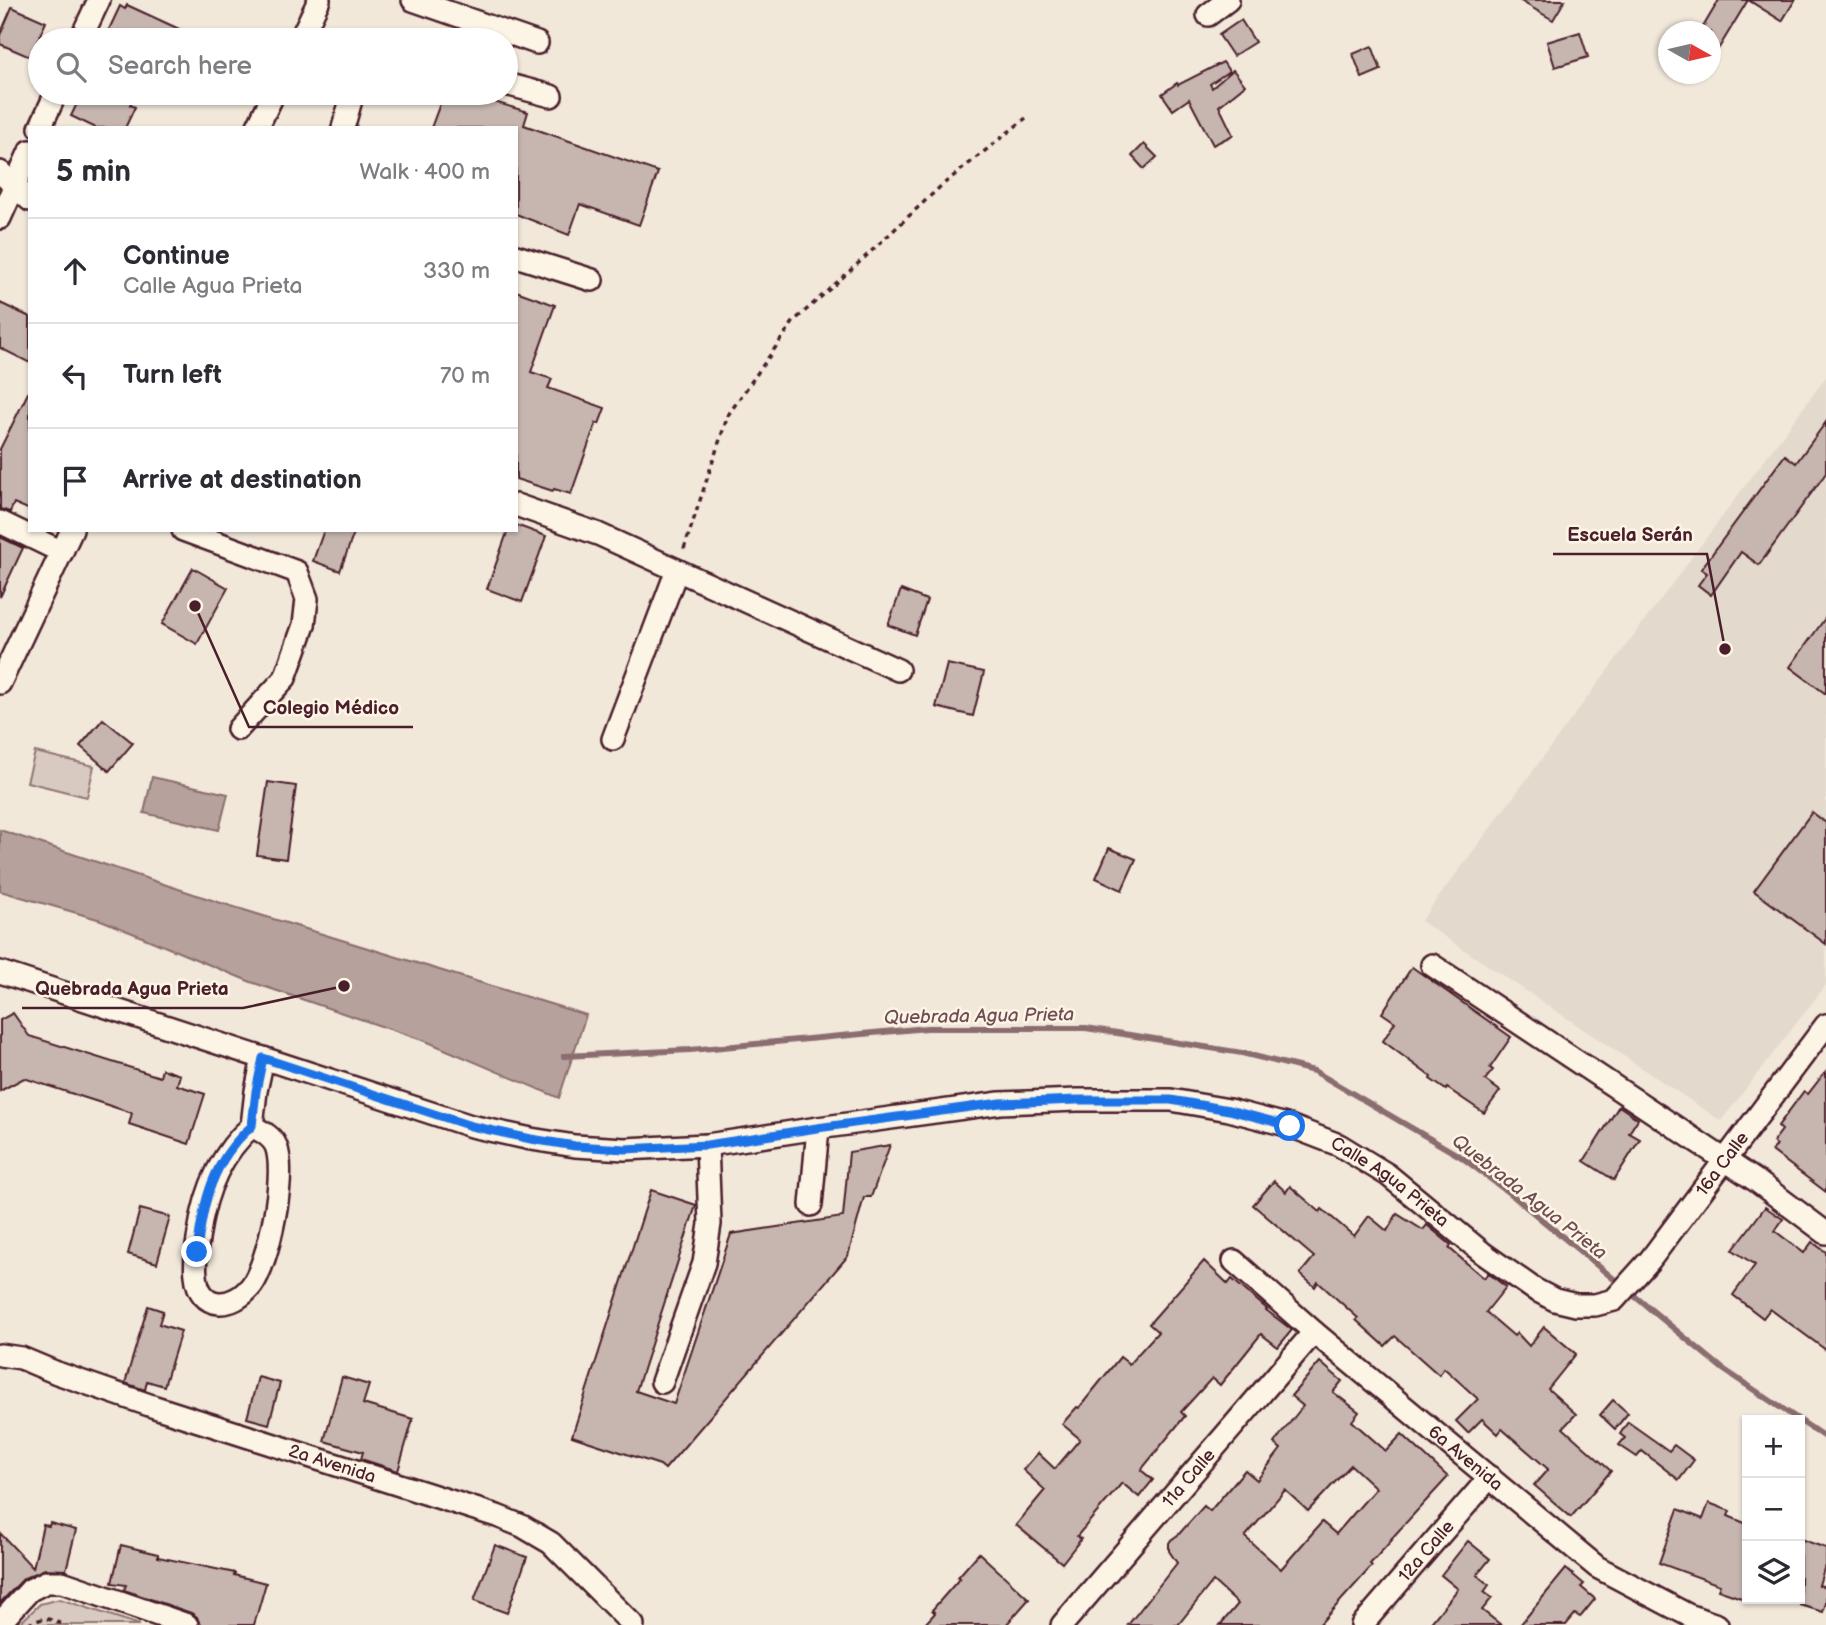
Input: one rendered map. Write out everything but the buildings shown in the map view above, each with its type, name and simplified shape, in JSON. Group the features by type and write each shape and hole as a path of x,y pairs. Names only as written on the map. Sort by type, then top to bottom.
{"street":[{"path":"86,28 99,0"},
{"path":"306,28 319,0"},
{"path":"413,0 494,28"},
{"path":"1208,15 1228,0"},
{"path":"518,36 537,43"},
{"path":"518,87 551,96"},
{"path":"41,126 51,105"},
{"path":"258,126 268,105"},
{"path":"345,126 350,105"},
{"path":"0,218 28,156"},
{"path":"518,258 592,280"},
{"path":"518,506 598,534 898,670"},
{"path":"0,522 62,552"},
{"path":"0,683 71,532"},
{"path":"188,532 297,572 307,599 304,625 285,678 238,729"},
{"path":"613,739 677,570"},
{"path":"1432,965 1758,1182 1826,1233"},
{"name":"Calle Agua Prieta","path":"0,972 471,1126 575,1146 625,1149 707,1145 1000,1103 1171,1100 1229,1110 1290,1126 1339,1145 1388,1175 1508,1272 1555,1300 1576,1305 1595,1305 1615,1300"},
{"name":"16a Calle","path":"1615,1300 1650,1260 1826,1026"},
{"path":"252,1126 265,1133 276,1145 280,1167 270,1238 253,1283 241,1298 224,1304 212,1302 200,1293 196,1276 200,1226 212,1180 224,1157 252,1126 263,1058"},
{"path":"811,1205 817,1128"},
{"path":"662,1382 704,1263 710,1224 707,1145"},
{"name":"6a Avenida","path":"1234,1261 1314,1332 1597,1567 1684,1620 1717,1625"},
{"name":"11a Calle","path":"1062,1625 1314,1332"},
{"name":"2a Avenida","path":"0,1355 21,1358 155,1407 522,1526 551,1543 633,1625"},
{"name":"12a Calle","path":"1362,1625 1490,1477"},
{"path":"0,1623 30,1590 46,1582 62,1582 187,1625"}],"path":[{"path":"677,570 728,415 794,321 941,186 1026,118"},
{"path":"29,1623 46,1618 66,1625"}],"shaded area":[{"path":"1826,377 1826,985 1721,1121 1421,921"},
{"path":"35,752 94,766 87,797 27,782"},
{"path":"152,777 228,794 219,830 144,813"},
{"path":"0,830 218,902 586,1015 559,1098 428,1042 251,982 101,920 0,891"},
{"path":"60,1599 140,1625 18,1625 40,1604"}],"waterway":[{"name":"Quebrada Agua Prieta","path":"564,1056 690,1050 927,1028 1086,1028 1242,1053 1314,1071 1463,1158 1512,1195 1723,1369 1826,1438"}],"place":[{"name":"Colegio Médico","path":"195,606"},
{"name":"Escuela Serán","path":"1725,649"},
{"name":"Quebrada Agua Prieta","path":"344,986"}],"route":[{"path":"197,1252 200,1226 212,1180 224,1157 252,1126 263,1058 471,1126 575,1146 625,1149 707,1145 1000,1103 1077,1100 1171,1100 1229,1110 1290,1126"}]}
